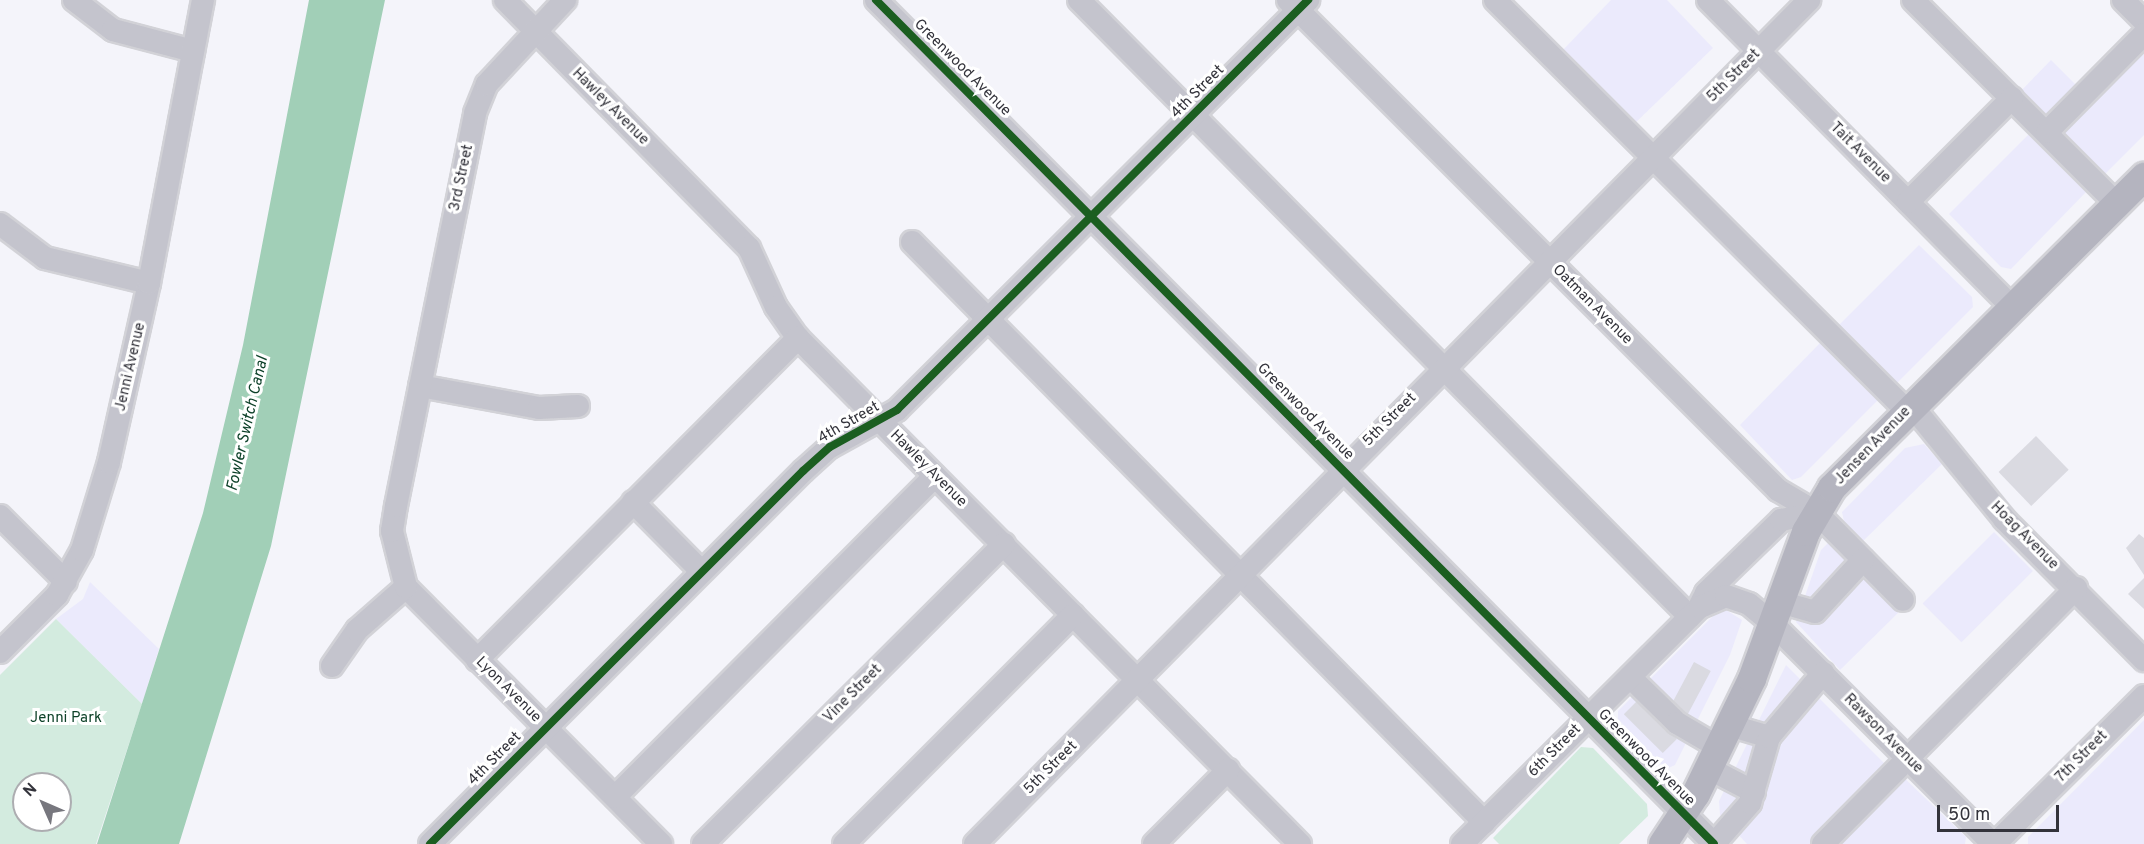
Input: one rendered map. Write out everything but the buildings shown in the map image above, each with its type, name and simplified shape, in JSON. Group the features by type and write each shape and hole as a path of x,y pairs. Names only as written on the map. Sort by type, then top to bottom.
{"main road":[{"name":"Jensen Avenue","path":"1663,844 1684,815 1719,747 1817,513 1841,477 2144,177"}],"street":[{"path":"74,0 114,30 193,51"},
{"name":"Jenni Avenue","path":"0,652 66,582 82,550 109,462 150,283 203,0"},
{"name":"Hawley Avenue","path":"505,0 749,248 776,307 798,338 1300,844"},
{"name":"3rd Street","path":"406,586 392,531 475,113 487,84 565,0"},
{"name":"Greenwood Avenue","path":"876,0 1714,844"},
{"path":"1079,0 1443,367 1695,612"},
{"name":"Hoag Avenue","path":"1495,0 1651,159 1909,409 2004,519 2076,588 2144,660"},
{"name":"Tait Avenue","path":"1707,0 2012,307"},
{"name":"5th Street","path":"975,844 1138,679 1238,573 1809,0"},
{"path":"1913,0 2116,203"},
{"path":"2123,0 2144,21"},
{"name":"4th Street","path":"430,844 701,571 830,447 881,421 988,319 1194,115 1298,3"},
{"name":"Oatman Avenue","path":"1298,3 1548,261 1778,490 1817,513 1903,600"},
{"path":"2047,132 2144,34"},
{"path":"1908,202 2012,98"},
{"path":"0,224 45,258 150,283"},
{"path":"912,243 1484,822"},
{"path":"477,660 798,338"},
{"path":"420,386 539,408 578,406"},
{"path":"615,797 935,476"},
{"path":"633,502 701,571"},
{"name":"6th Street","path":"1695,612 1706,593 1781,520 1817,513"},
{"path":"0,516 66,582"},
{"name":"Vine Street","path":"703,844 1004,544"},
{"path":"1776,613 1815,612 1863,560"},
{"path":"332,666 357,630 406,586"},
{"name":"Lyon Avenue","path":"406,586 661,844"},
{"path":"1823,844 1906,757 2076,588"},
{"name":"6th Street","path":"1462,844 1695,612 1717,597 1738,598 1776,613"},
{"name":"Rawson Avenue","path":"1776,613 1823,673 1994,844"},
{"path":"844,844 1073,615"},
{"path":"1714,844 1750,803 1769,737 1823,673"},
{"path":"1630,677 1677,723 1719,747 1754,792"},
{"name":"7th Street","path":"1994,844 2144,696"},
{"path":"1719,747 1769,737"},
{"path":"1154,844 1228,770"}],"shaded area":[{"path":"1611,0 1667,0 1713,48 1632,126 1560,53"},
{"path":"2129,37 2144,52 2144,135 2102,177 2018,94 2051,60 2079,88"},
{"path":"2033,130 2090,188 2011,269 2001,267 1949,214"},
{"path":"1919,245 1972,297 1973,307 1893,387 1835,329"},
{"path":"1824,339 1880,398 1801,477 1792,480 1740,425"},
{"path":"1924,444 1942,464 1861,543 1845,526 1842,512 1905,448"},
{"path":"1994,532 2033,571 1961,642 1923,603"},
{"path":"1830,541 1902,609 1840,670 1796,622 1821,550"},
{"path":"90,582 159,649 142,704 56,619 83,599"},
{"path":"1726,610 1742,620 1730,655 1675,765 1666,769 1618,719 1618,711 1718,611"},
{"path":"1786,665 1889,768 1814,844 1747,844 1720,815 1719,801"},
{"path":"2144,720 2144,844 2028,844 2028,837"},
{"path":"1901,775 1966,837 1965,844 1831,844"}],"green space":[{"name":"Jenni Park","path":"56,619 142,704 96,844 0,844 0,675"},
{"path":"1581,747 1593,748 1647,804 1648,816 1619,844 1499,844 1493,838"}],"water":[{"name":"Fowler Switch Canal","path":"309,0 385,0 271,546 179,844 97,844 203,513 243,345"}],"cycle path":[{"path":"876,0 1714,844"},
{"path":"430,844 803,471 830,447 897,410 1308,0"}]}
